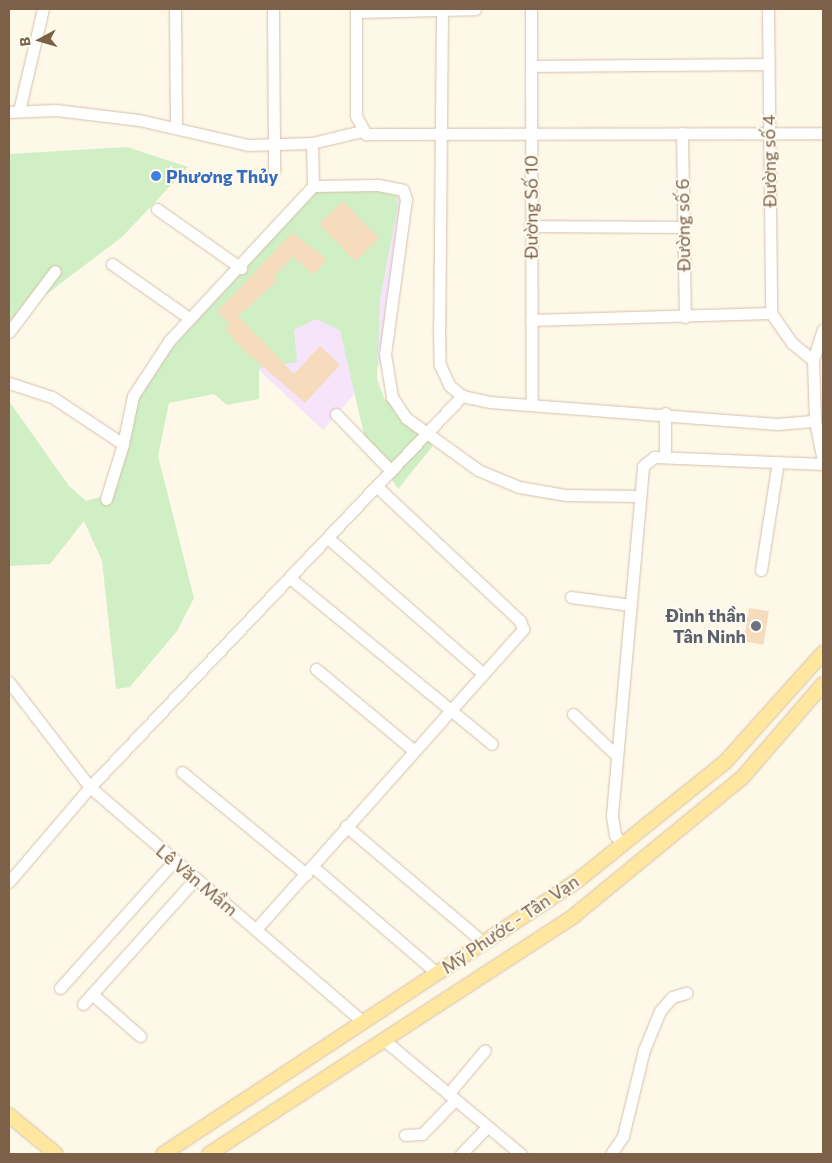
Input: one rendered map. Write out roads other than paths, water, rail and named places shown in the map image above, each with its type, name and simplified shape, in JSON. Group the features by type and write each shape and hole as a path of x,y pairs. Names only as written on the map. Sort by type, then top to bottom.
{"main road":[{"name":"Mỹ Phước - Tân Vạn","path":"163,1154 577,881 726,761 823,653"},
{"name":"Mỹ Phước - Tân Vạn","path":"209,1154 575,915 742,778 823,684"},
{"path":"9,1115 56,1154"}],"street":[{"path":"43,9 14,111 94,114 176,128 226,143 273,144 312,142 362,131 440,134 823,133"},
{"path":"175,9 176,128"},
{"path":"273,9 274,171"},
{"path":"362,131 356,116 356,10 475,9"},
{"name":"Đường Số 10","path":"531,9 530,226 532,404"},
{"name":"Đường số 4","path":"768,9 771,313"},
{"path":"442,10 440,365 450,386 462,396 532,404 666,413 777,424 815,420"},
{"path":"531,66 768,64"},
{"name":"Đường số 6","path":"682,133 684,317"},
{"path":"106,499 122,444 133,396 190,318 241,268 314,186 312,142"},
{"path":"314,186 378,185 403,190 406,199 385,354 396,407 478,470 519,487 566,495 639,496"},
{"path":"157,209 241,268"},
{"path":"530,226 683,227"},
{"path":"112,264 190,318"},
{"path":"9,332 55,271"},
{"path":"531,320 771,313 792,343 813,360"},
{"path":"623,844 612,826 639,496 648,459 665,457 823,462 815,420 813,360 823,330"},
{"path":"9,383 52,397 122,444"},
{"path":"9,882 90,787 142,731 462,396"},
{"path":"665,457 666,413"},
{"path":"336,414 391,471"},
{"path":"761,570 778,462"},
{"path":"256,929 480,672 519,634 520,621 376,486"},
{"path":"328,538 480,672"},
{"path":"290,578 492,744"},
{"path":"571,597 630,605"},
{"path":"316,669 412,749"},
{"name":"Lê Văn Mầm","path":"9,682 90,787 363,1022"},
{"path":"573,714 617,756"},
{"path":"182,772 309,870 437,973"},
{"path":"346,826 483,942"},
{"path":"60,988 174,861"},
{"path":"83,1004 196,878"},
{"path":"611,1154 623,1136 644,1050 660,1011 672,998 686,993"},
{"path":"92,994 140,1036"},
{"path":"384,1040 521,1154"},
{"path":"405,1134 422,1134 485,1050"},
{"path":"461,1154 487,1127"}],"place":[{"name":"Phương Thủy","path":"156,176"},
{"name":"Đình thần Tân Ninh","path":"756,626"}]}
